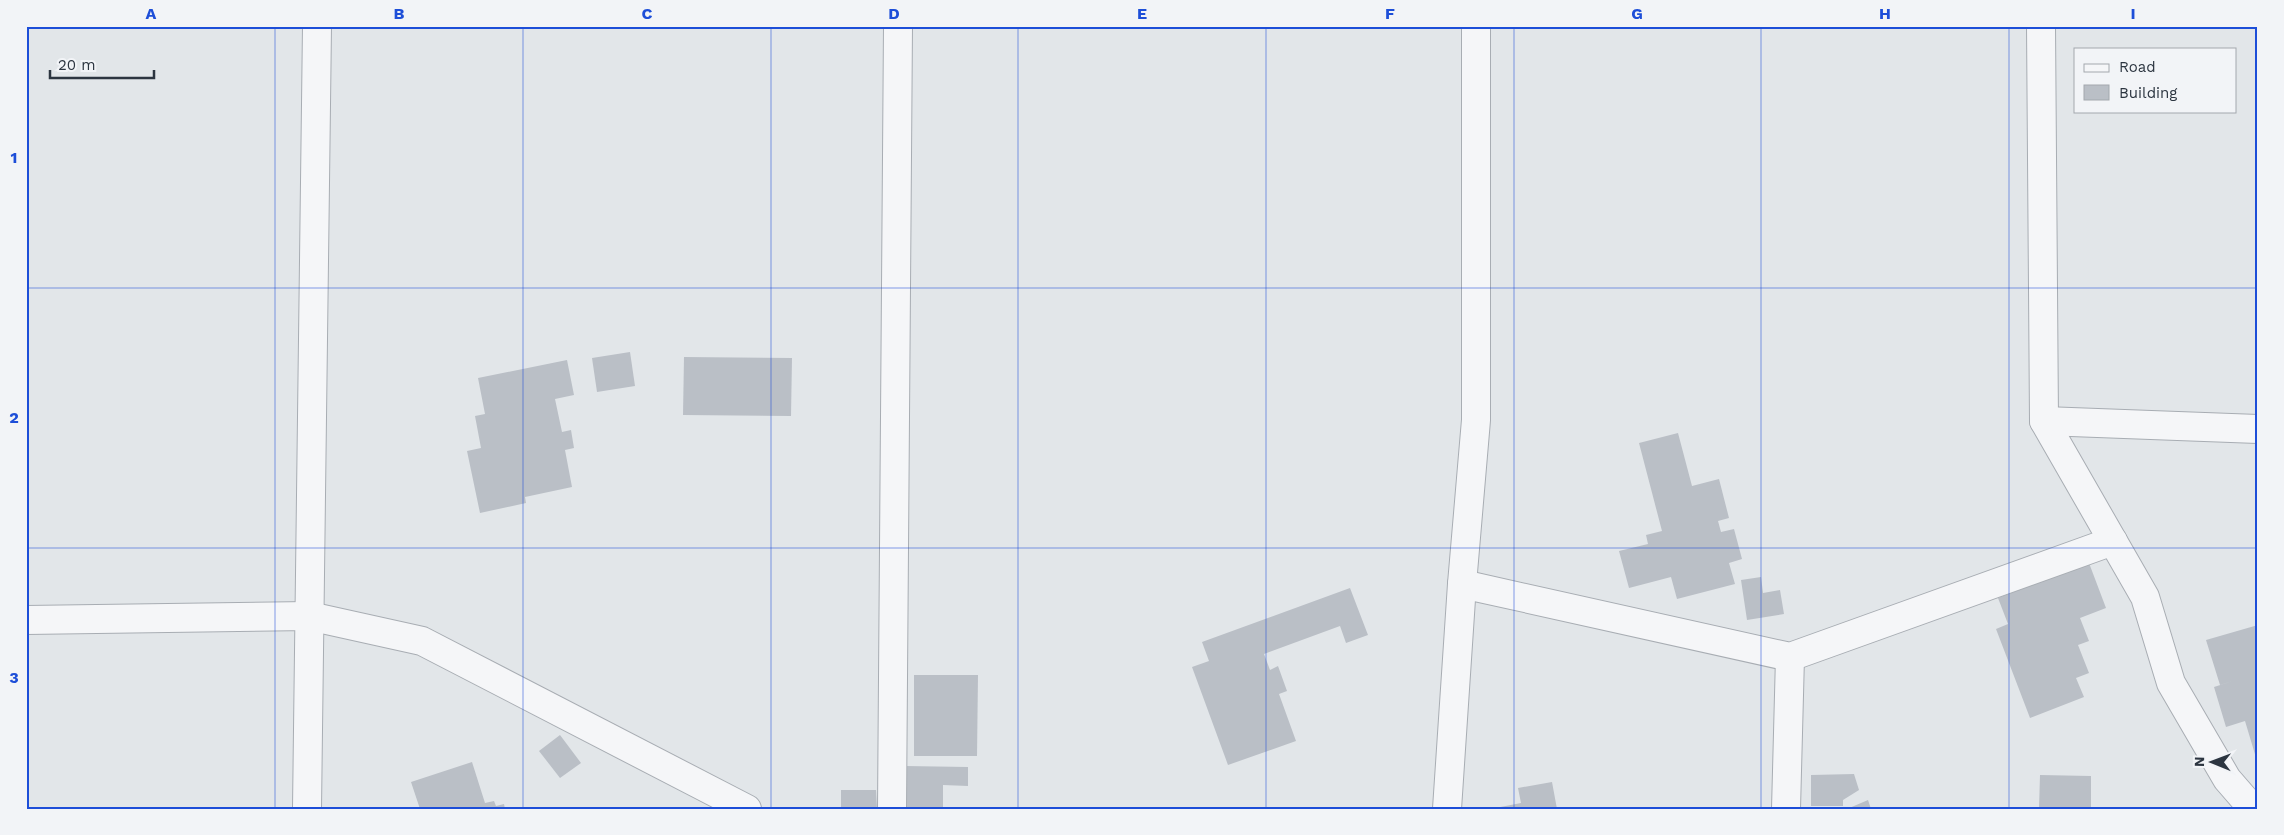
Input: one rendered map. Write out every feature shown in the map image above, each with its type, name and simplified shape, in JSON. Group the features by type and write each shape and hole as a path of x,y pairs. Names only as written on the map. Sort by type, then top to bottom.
{"street":[{"path":"307,809 317,26"},
{"path":"892,809 898,26"},
{"path":"1447,809 1462,584 1476,420 1476,26"},
{"path":"2041,26 2044,422 2145,597 2171,683 2227,779 2253,809"},
{"path":"2044,422 2258,429"},
{"path":"1462,584 1790,657 2113,542"},
{"path":"26,620 309,616 422,641 747,809"},
{"path":"1786,809 1790,657"}],"building":[{"path":"630,352 635,386 597,392 592,358"},
{"path":"684,357 792,358 791,416 683,415"},
{"path":"567,360 574,395 555,399 562,432 571,430 574,448 565,450 572,487 525,497 526,503 480,513 467,451 481,448 475,416 485,414 478,378"},
{"path":"1678,433 1692,486 1719,479 1729,518 1718,521 1721,532 1734,529 1742,559 1729,563 1735,584 1677,599 1671,577 1629,588 1619,551 1648,544 1646,535 1662,531 1639,443"},
{"path":"2089,563 2106,608 2080,618 2089,641 2078,645 2089,673 2076,678 2084,697 2030,718 1996,629 2008,624 1998,598"},
{"path":"1761,577 1763,593 1780,590 1784,614 1747,620 1741,580"},
{"path":"1350,588 1368,635 1346,643 1340,626 1264,654 1270,670 1278,666 1287,691 1279,694 1296,741 1228,765 1192,667 1209,661 1202,642"},
{"path":"2258,625 2257,761 2245,721 2226,727 2214,687 2236,680 2220,685 2206,640"},
{"path":"914,675 978,675 977,756 914,756"},
{"path":"560,735 581,763 560,778 539,751"},
{"path":"472,762 485,803 494,801 496,806 504,804 505,809 420,809 411,782"},
{"path":"905,766 968,767 968,786 943,785 943,809 904,809"},
{"path":"1854,774 1859,790 1843,800 1843,806 1811,806 1811,775"},
{"path":"2040,775 2091,776 2091,809 2039,809"},
{"path":"1552,782 1557,809 1490,809 1521,803 1518,788"},
{"path":"841,790 876,790 877,809 841,809"},
{"path":"1868,800 1871,809 1847,809"}]}
